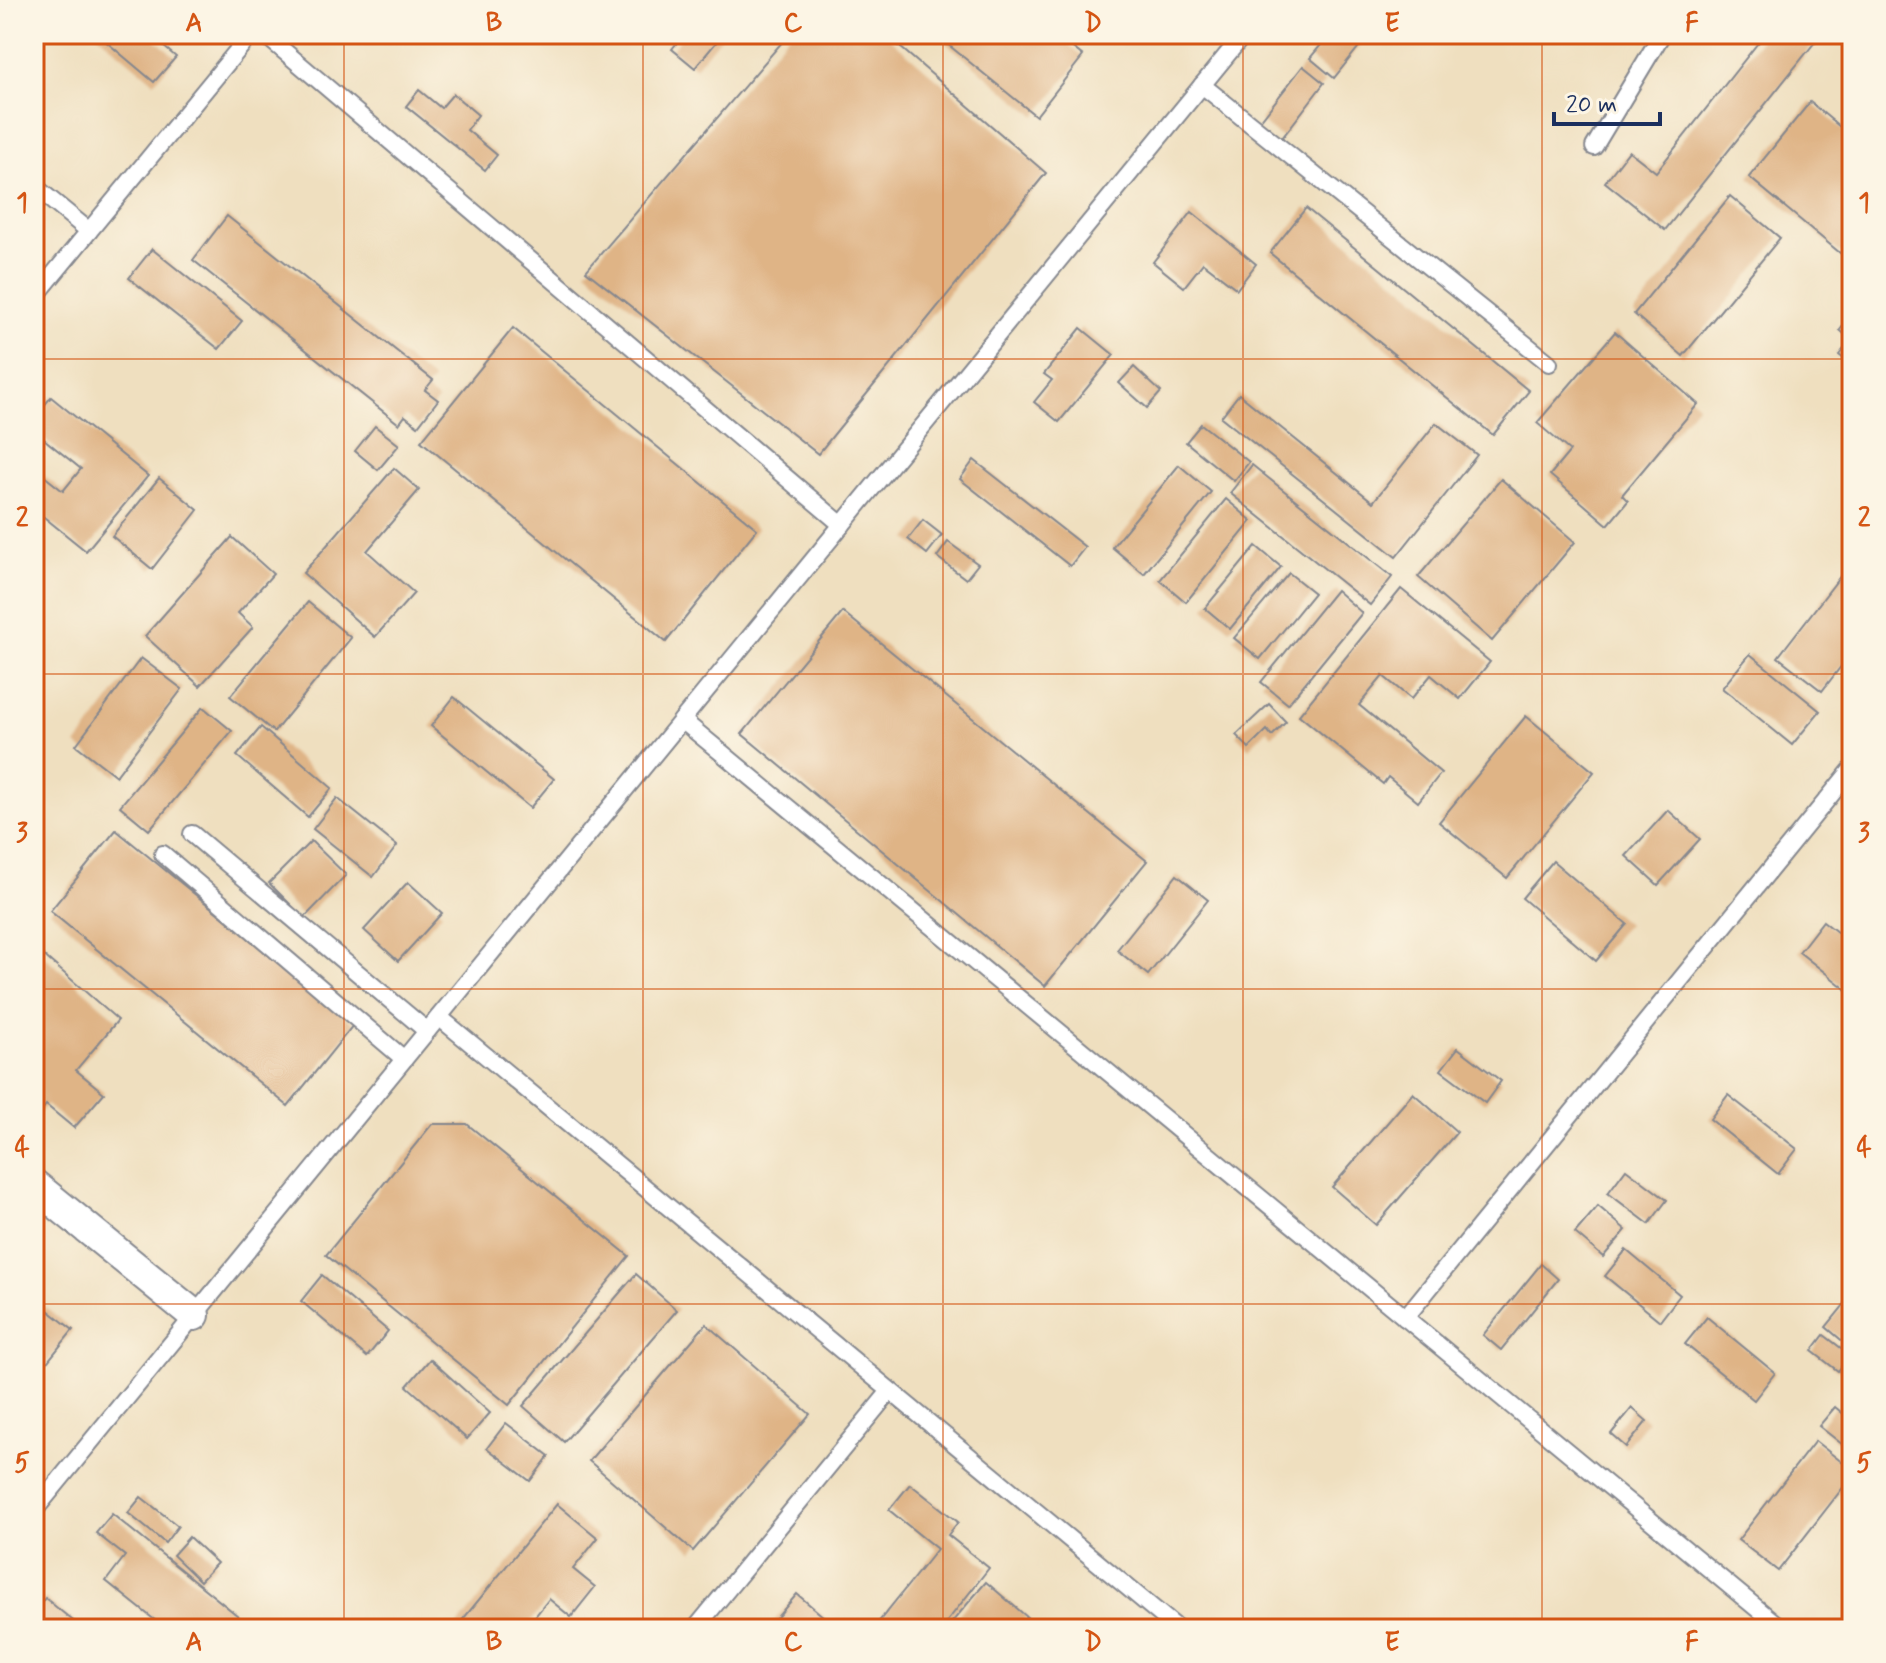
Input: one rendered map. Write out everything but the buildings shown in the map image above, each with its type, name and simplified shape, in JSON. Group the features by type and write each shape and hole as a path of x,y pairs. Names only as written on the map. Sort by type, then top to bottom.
{"street":[{"path":"34,1185 194,1315"}],"lane":[{"path":"34,298 251,34"},
{"path":"264,34 842,525"},
{"path":"34,1511 1244,34"},
{"path":"1594,147 1662,34"},
{"path":"1202,85 1549,363"},
{"path":"34,186 89,231"},
{"path":"682,720 1782,1629"},
{"path":"1405,1318 1852,769"},
{"path":"192,834 427,1031"},
{"path":"163,854 404,1059"},
{"path":"439,1017 1178,1629"},
{"path":"695,1629 890,1391"}]}
